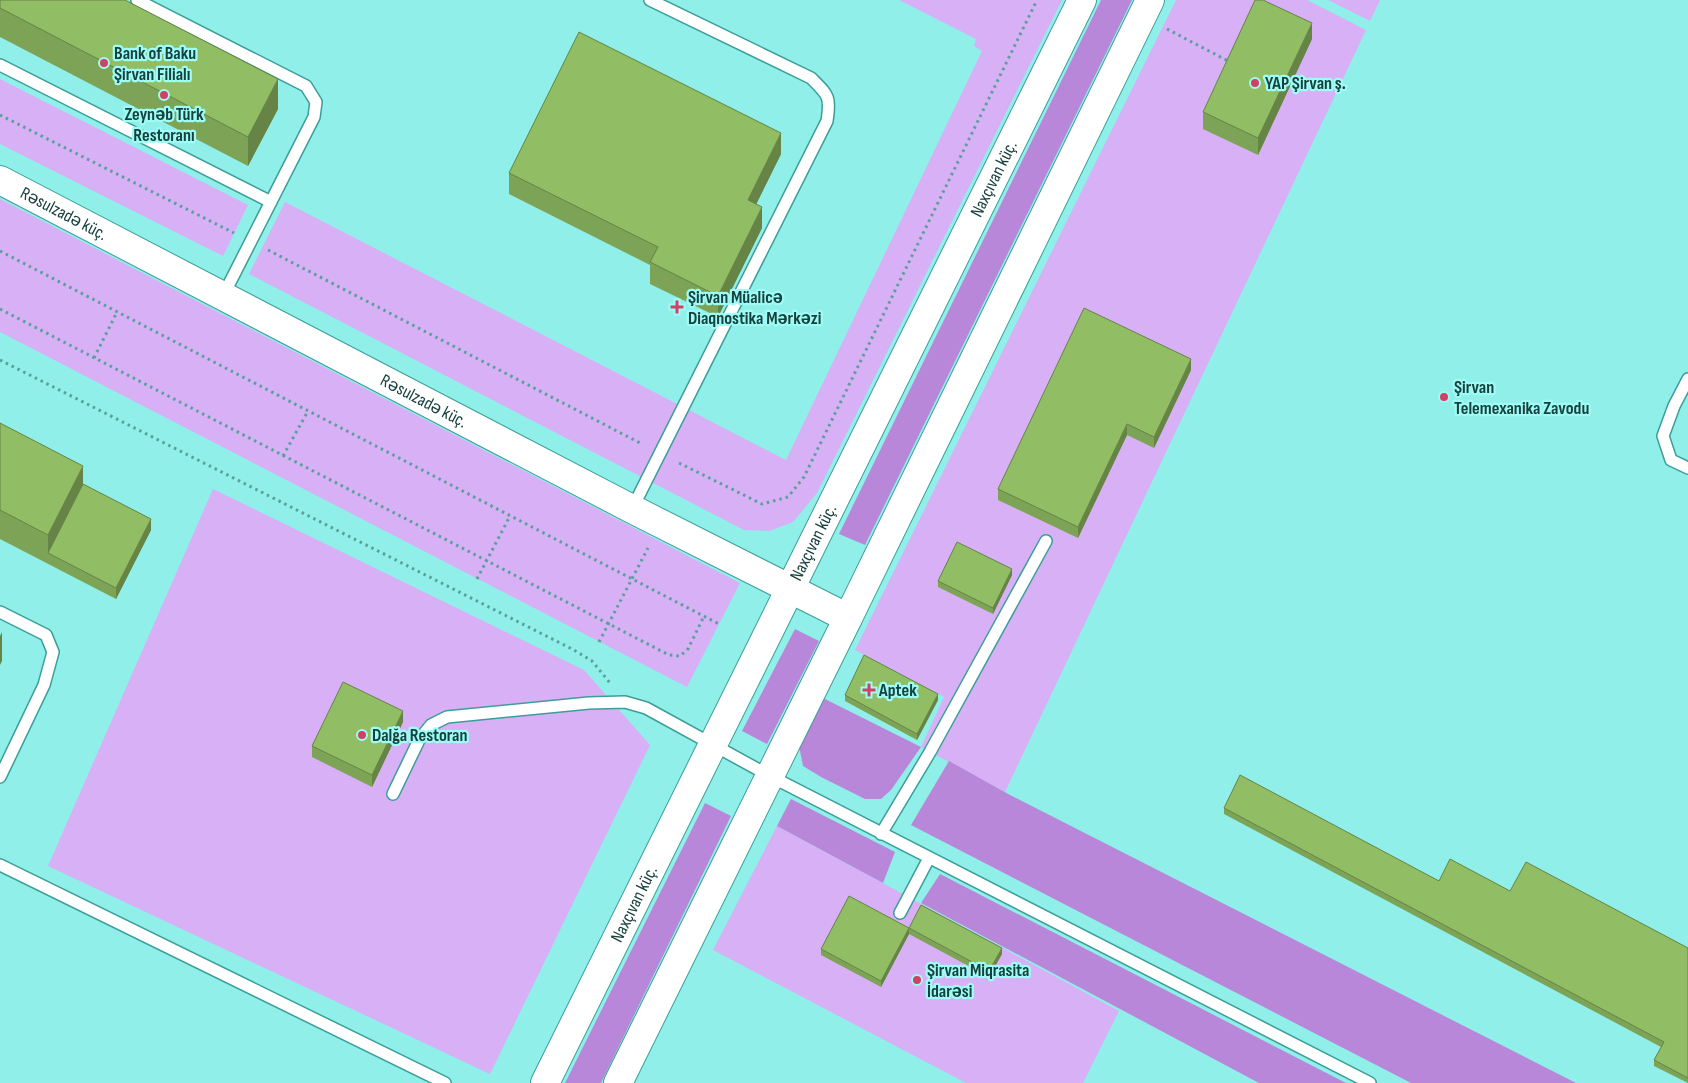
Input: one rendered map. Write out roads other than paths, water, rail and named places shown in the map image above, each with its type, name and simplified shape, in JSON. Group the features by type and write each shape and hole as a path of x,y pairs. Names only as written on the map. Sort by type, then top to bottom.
{"main road":[{"name":"Naxçıvan küç.","path":"545,1083 1082,0"},
{"path":"618,1083 1146,8"},
{"name":"Rəsulzadə küç.","path":"0,180 632,509 848,618"}],"lane":[{"path":"137,0 306,86 316,102 314,117 223,296"},
{"path":"632,509 827,121 830,104 824,91 811,78 650,0"},
{"path":"0,64 271,202"},
{"path":"1688,379 1674,406 1663,436 1671,460 1688,468"},
{"path":"882,834 930,752 1046,541"},
{"path":"0,612 46,635 53,652 44,685 0,777"},
{"path":"393,794 419,740 431,726 447,717 589,703 625,702 646,708 770,776 1368,1083"},
{"path":"900,913 929,858"},
{"path":"0,864 445,1083"}],"place":[{"name":"Bank of Baku Şirvan Filialı","path":"104,63"},
{"name":"YAP Şirvan ş.","path":"1255,83"},
{"name":"Zeynəb Türk Restoranı","path":"164,95"},
{"name":"Şirvan Müalicə Diaqnostika Mərkəzi","path":"677,307"},
{"name":"Şirvan Telemexanika Zavodu","path":"1444,397"},
{"name":"Aptek","path":"869,690"},
{"name":"Dalğa Restoran","path":"362,735"},
{"name":"Şirvan Miqrasita İdarəsi","path":"917,980"}]}
